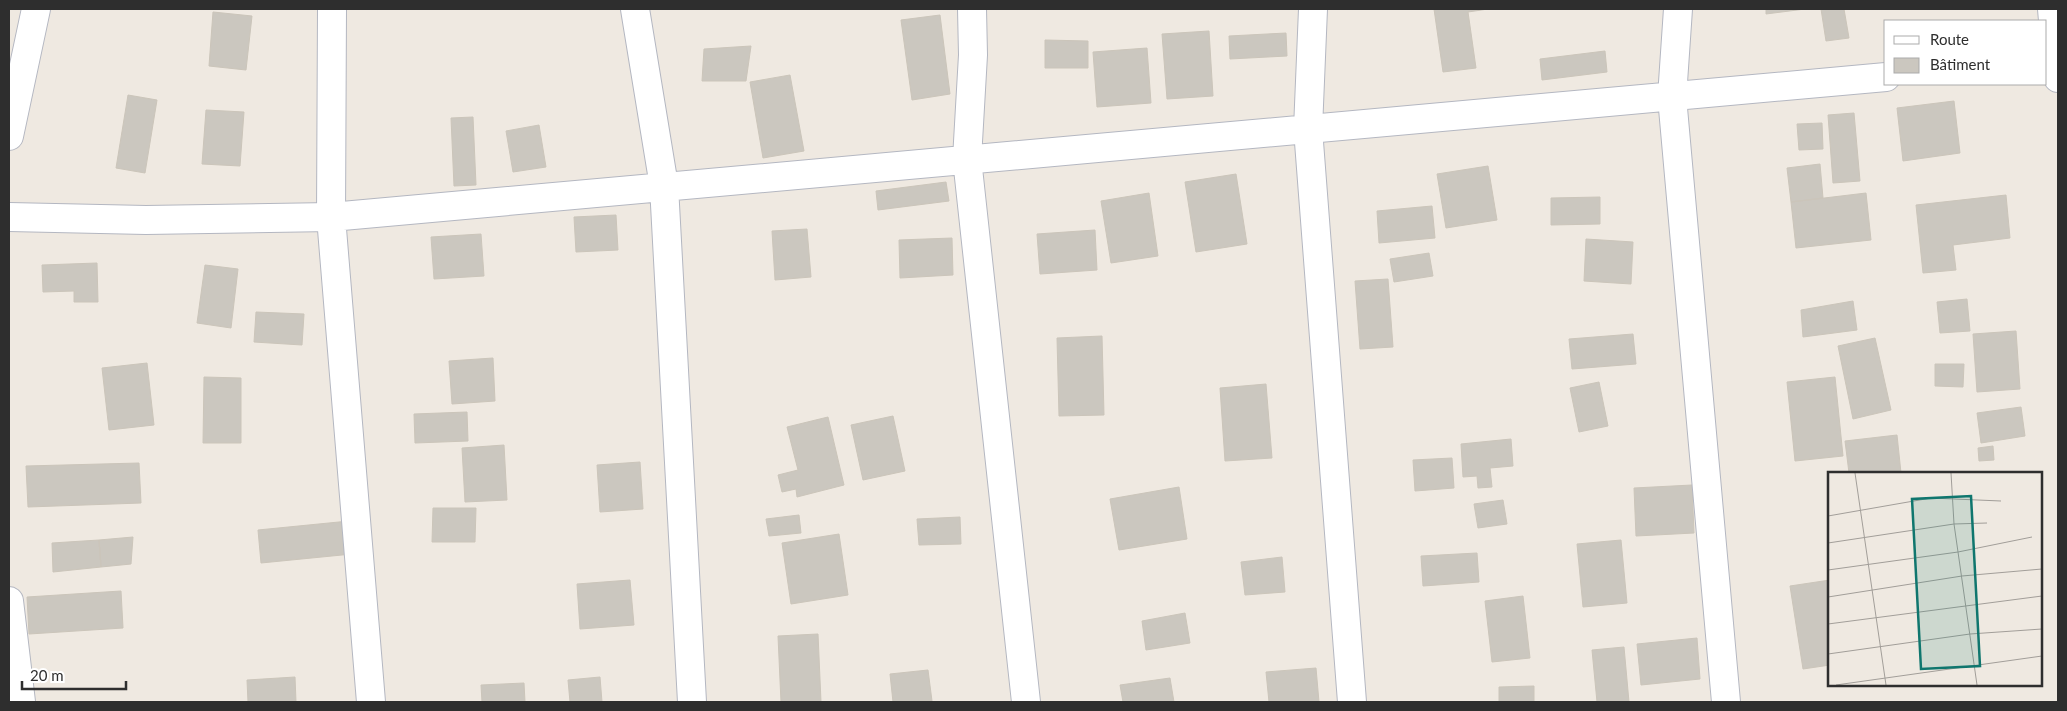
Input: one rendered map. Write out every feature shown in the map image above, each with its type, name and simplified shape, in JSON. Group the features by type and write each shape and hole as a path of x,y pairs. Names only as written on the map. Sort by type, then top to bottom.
{"street":[{"path":"9,136 36,9"},
{"path":"332,9 331,218 371,702"},
{"path":"635,9 664,186 692,702"},
{"path":"972,9 973,55 967,159 1026,702"},
{"path":"1313,9 1308,129 1352,702"},
{"path":"1678,9 1672,97 1726,702"},
{"path":"2052,9 2055,66"},
{"path":"9,217 146,220 331,218 664,186 1884,77"},
{"path":"9,602 21,702"}],"building":[{"path":"1434,9 1488,9 1468,12 1476,68 1443,72"},
{"path":"1766,9 1805,9 1766,14"},
{"path":"1821,9 1844,9 1849,38 1826,41"},
{"path":"213,12 252,16 246,70 209,66"},
{"path":"940,15 950,94 912,100 901,20"},
{"path":"1209,31 1213,96 1167,99 1162,34"},
{"path":"1286,33 1287,56 1230,59 1229,36"},
{"path":"1045,40 1088,41 1088,68 1045,68"},
{"path":"751,46 746,81 702,81 704,49"},
{"path":"1147,48 1151,103 1097,107 1093,52"},
{"path":"1605,51 1607,72 1542,80 1540,59"},
{"path":"790,75 804,151 763,158 750,82"},
{"path":"128,95 157,100 145,173 116,168"},
{"path":"1954,101 1960,153 1903,161 1897,108"},
{"path":"206,110 244,112 240,166 202,164"},
{"path":"1854,113 1860,181 1833,183 1828,115"},
{"path":"473,117 476,185 454,186 451,118"},
{"path":"1822,123 1823,149 1799,150 1797,124"},
{"path":"539,125 546,167 513,172 506,131"},
{"path":"1820,164 1823,198 1791,202 1787,168"},
{"path":"1488,166 1497,220 1446,228 1437,174"},
{"path":"1236,174 1247,244 1196,252 1185,182"},
{"path":"946,182 949,201 878,210 876,191"},
{"path":"1149,193 1158,256 1111,263 1101,201"},
{"path":"1866,193 1871,240 1796,248 1791,202"},
{"path":"2006,195 2010,238 1953,245 1956,270 1923,273 1916,205"},
{"path":"1600,197 1600,224 1551,225 1551,198"},
{"path":"1432,206 1435,238 1379,243 1377,211"},
{"path":"616,215 618,250 576,252 574,217"},
{"path":"807,229 811,277 775,280 772,231"},
{"path":"1095,230 1097,270 1040,274 1037,234"},
{"path":"481,234 484,276 434,279 431,237"},
{"path":"952,238 953,275 900,278 899,240"},
{"path":"1586,239 1633,242 1631,284 1584,281"},
{"path":"1429,253 1433,276 1394,282 1390,259"},
{"path":"97,263 98,302 74,302 74,291 43,292 42,265"},
{"path":"205,265 238,269 231,328 197,323"},
{"path":"1388,279 1393,347 1360,349 1355,281"},
{"path":"1967,299 1970,331 1940,333 1937,302"},
{"path":"1853,301 1857,330 1803,337 1801,310"},
{"path":"256,312 304,314 302,345 254,342"},
{"path":"2016,331 2020,389 1977,392 1973,334"},
{"path":"1633,334 1636,364 1572,369 1569,339"},
{"path":"1102,336 1104,415 1059,416 1057,338"},
{"path":"1875,338 1891,410 1853,419 1838,346"},
{"path":"493,358 495,401 452,404 449,361"},
{"path":"147,363 154,425 109,430 102,368"},
{"path":"1935,364 1964,364 1963,387 1935,386"},
{"path":"204,377 241,378 241,443 203,443"},
{"path":"1835,377 1843,456 1795,461 1787,382"},
{"path":"1599,382 1608,426 1579,432 1570,388"},
{"path":"1266,384 1272,458 1225,461 1220,388"},
{"path":"2021,407 2025,436 1981,443 1977,413"},
{"path":"467,412 468,441 415,443 414,414"},
{"path":"893,416 905,471 863,480 851,425"},
{"path":"828,417 844,485 797,497 796,489 782,492 778,475 798,470 787,427"},
{"path":"1897,435 1901,472 1849,472 1845,441"},
{"path":"1511,439 1513,466 1490,468 1492,487 1478,488 1477,476 1463,477 1461,444"},
{"path":"504,445 507,500 465,502 462,448"},
{"path":"1993,446 1994,460 1979,461 1978,448"},
{"path":"1452,458 1454,488 1415,491 1413,460"},
{"path":"640,462 643,509 600,512 597,465"},
{"path":"139,463 141,503 28,507 26,466"},
{"path":"1692,485 1694,533 1636,536 1634,488"},
{"path":"1179,487 1187,539 1119,550 1110,499"},
{"path":"1503,500 1507,524 1478,528 1474,504"},
{"path":"433,508 476,508 475,542 432,542"},
{"path":"799,515 801,533 769,536 766,519"},
{"path":"960,517 961,544 919,545 917,519"},
{"path":"349,521 352,554 261,563 258,530"},
{"path":"839,534 848,595 791,604 782,543"},
{"path":"133,537 131,564 101,567 99,540"},
{"path":"99,540 101,567 53,572 52,543"},
{"path":"1621,540 1627,603 1583,607 1577,544"},
{"path":"1477,553 1479,582 1423,586 1421,556"},
{"path":"1282,557 1285,592 1245,595 1241,562"},
{"path":"630,580 634,625 580,629 577,584"},
{"path":"1828,580 1828,665 1803,669 1790,586"},
{"path":"121,591 123,628 29,634 27,597"},
{"path":"1523,596 1530,658 1492,662 1485,601"},
{"path":"1185,613 1190,643 1146,650 1142,621"},
{"path":"818,634 821,702 781,702 778,636"},
{"path":"1697,638 1700,679 1641,685 1637,644"},
{"path":"1624,647 1629,702 1597,702 1592,650"},
{"path":"1316,668 1319,702 1269,702 1266,672"},
{"path":"928,670 932,701 893,702 890,674"},
{"path":"295,677 296,702 248,702 247,680"},
{"path":"600,677 602,702 570,702 568,680"},
{"path":"1170,678 1174,702 1123,702 1120,685"},
{"path":"524,683 525,702 482,702 481,685"},
{"path":"1534,686 1534,702 1499,702 1499,687"}]}
